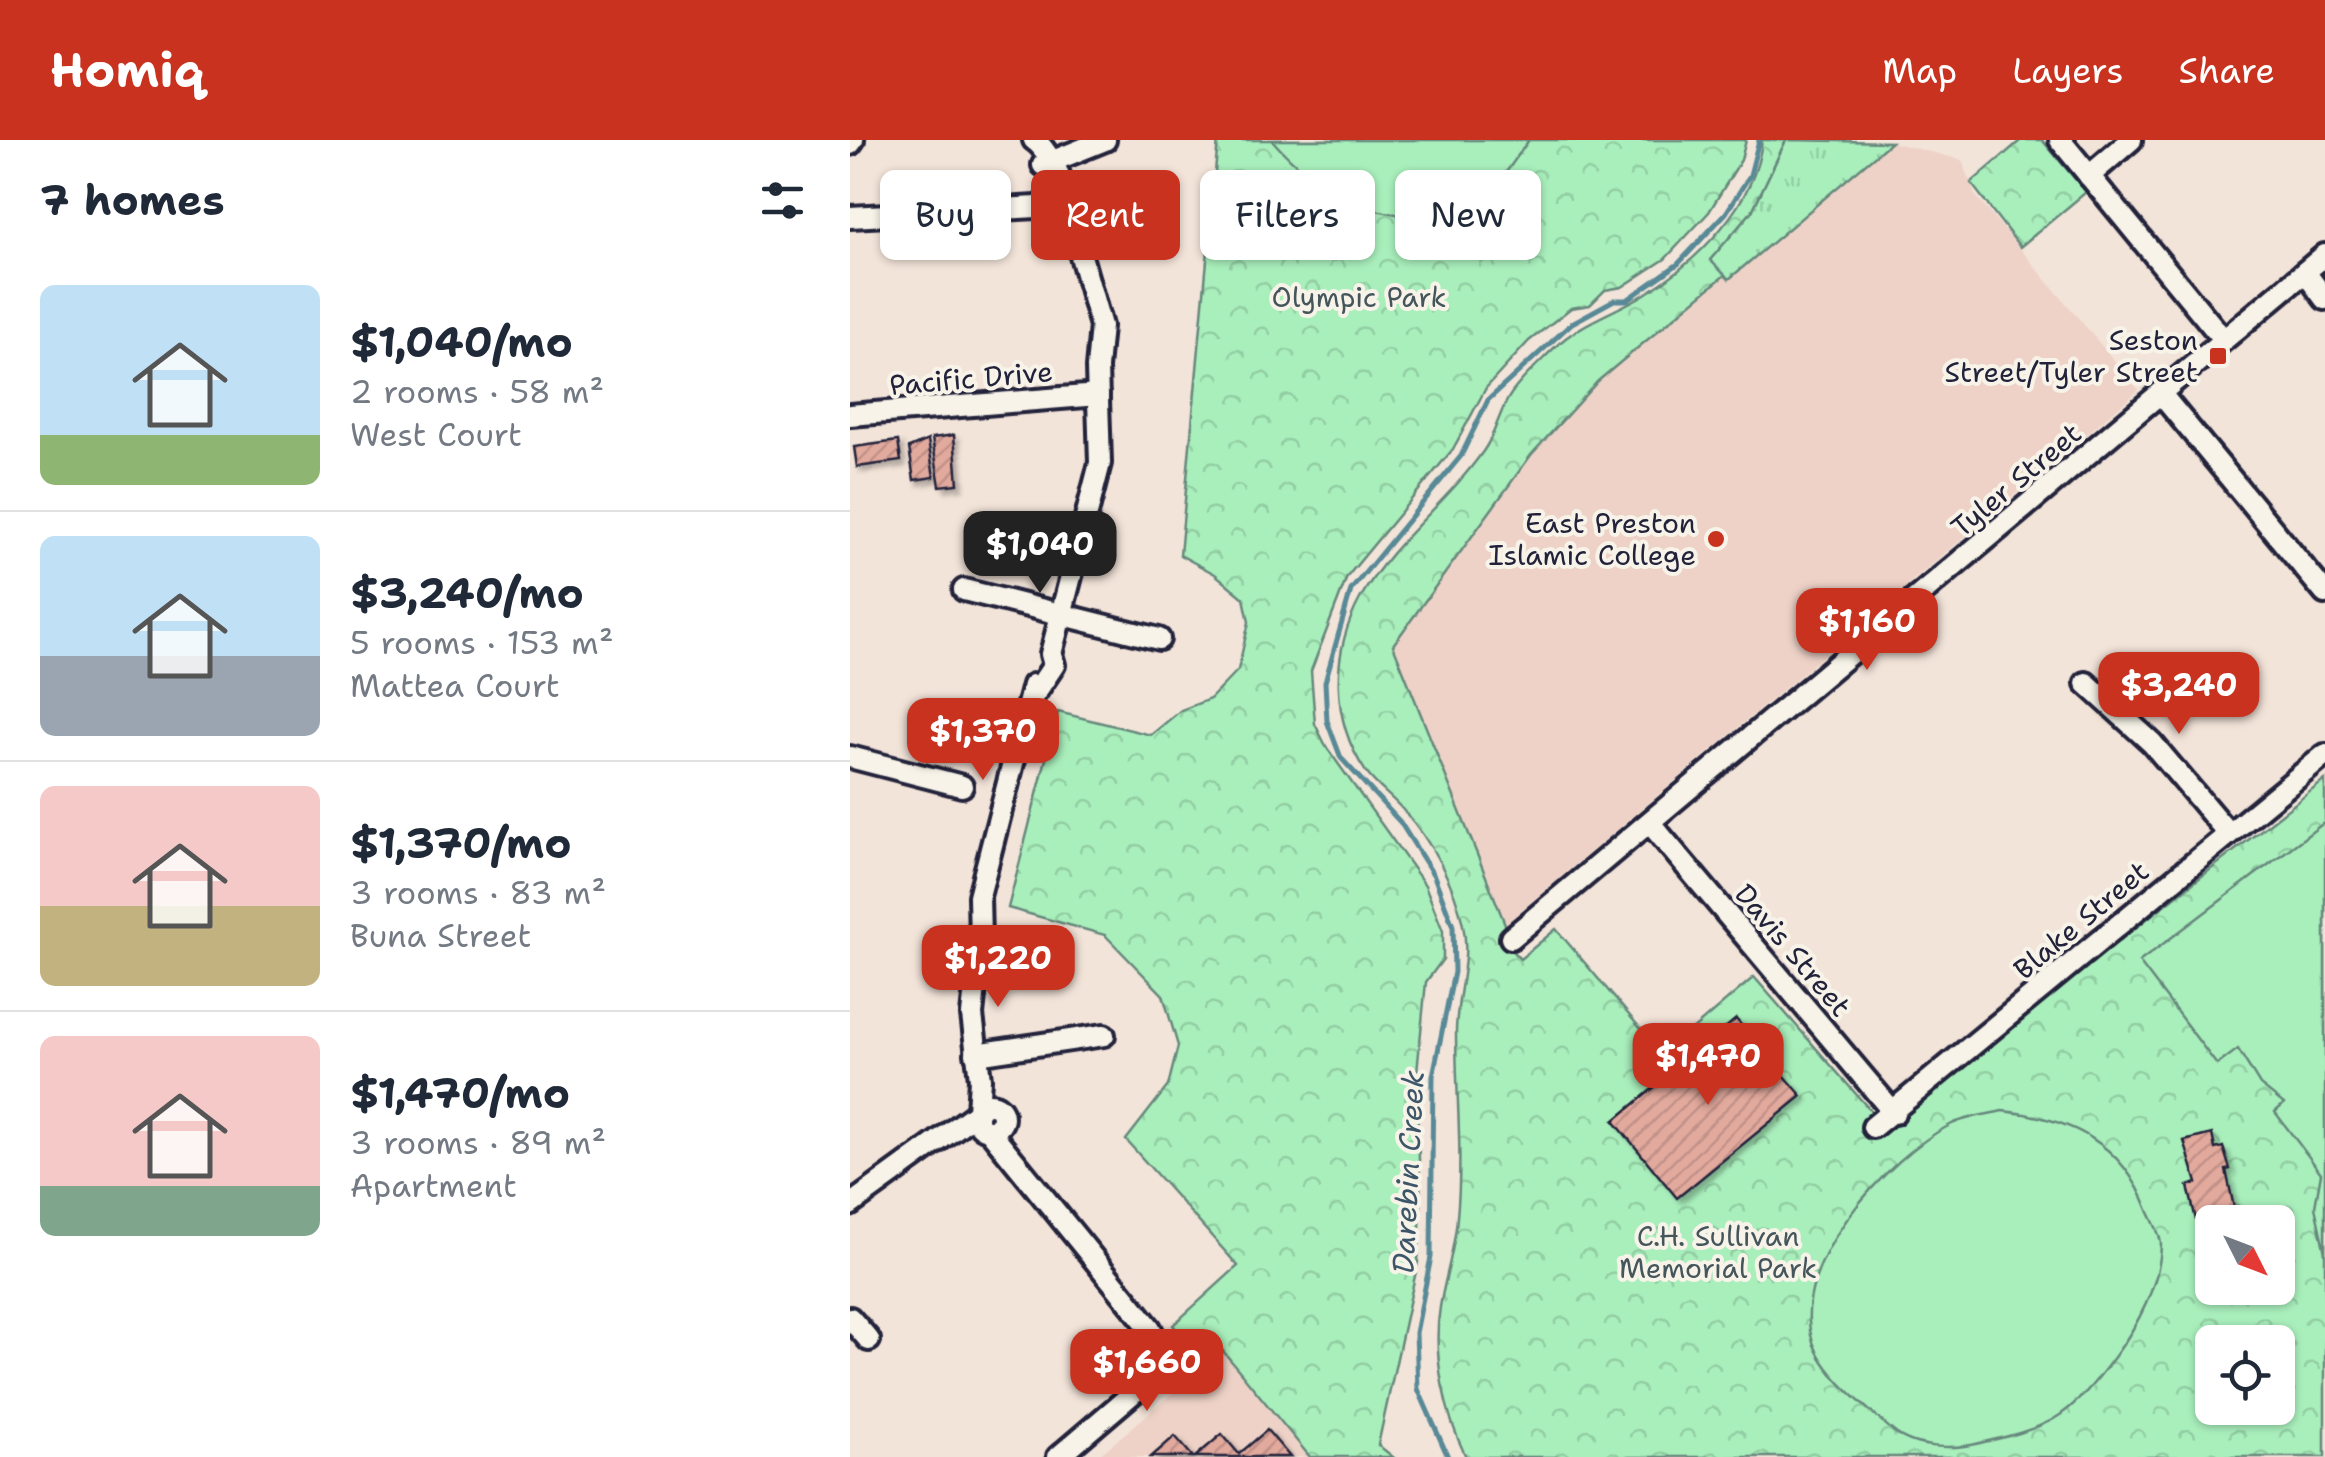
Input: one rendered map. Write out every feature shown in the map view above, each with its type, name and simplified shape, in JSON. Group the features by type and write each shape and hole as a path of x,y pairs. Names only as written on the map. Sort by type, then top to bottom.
{"street":[{"path":"1033,140 1046,170"},
{"path":"1059,170 1075,155 1104,140"},
{"path":"2060,140 2222,339"},
{"path":"2089,176 2131,140"},
{"path":"850,217 1031,206"},
{"name":"Tyler Street","path":"1511,938 2325,255"},
{"path":"1058,1457 1152,1378 1164,1357 1150,1328 1035,1192 988,1118 976,1054 973,997 980,941 990,922 985,886 1034,694 1054,665 1052,654 1061,614 1099,474 1100,316 1083,260"},
{"path":"2305,272 2325,299"},
{"path":"2160,394 2325,592"},
{"name":"Pacific Drive","path":"850,416 1098,395"},
{"path":"964,590 1160,639"},
{"path":"2086,683 2152,743 2228,834"},
{"name":"Blake Street","path":"1873,1127 2325,754"},
{"path":"850,757 962,786"},
{"name":"Davis Street","path":"1650,823 1894,1113"},
{"path":"976,1054 1104,1035"},
{"path":"850,1205 948,1134 988,1118"},
{"path":"850,1318 868,1340"}],"shaded area":[{"name":"East Preston Islamic College","path":"1891,142 1962,160 1975,195 2139,390 1505,924 1435,769 1393,645 1531,455 1598,381 1725,275 1730,279"},
{"path":"1222,1351 1310,1457 1097,1457"}],"green space":[{"name":"Olympic Park","path":"1218,140 1746,140 1741,160 1709,212 1665,259 1622,287 1605,290 1590,305 1571,308 1529,341 1486,388 1453,449 1347,577 1311,671 1315,724 1327,748 1425,885 1443,931 1443,959 1426,982 1416,1082 1421,1210 1418,1262 1378,1445 1393,1457 1310,1457 1223,1351 1206,1365 1173,1325 1238,1266 1126,1140 1168,1086 1178,1046 1163,995 1105,935 1008,908 1058,712 1151,735 1181,710 1210,699 1238,670 1249,622 1244,598 1215,574 1180,555 1207,260 1375,260 1375,170 1215,170"},
{"path":"1272,140 1529,140 1507,170 1395,170 1395,214 1375,209 1375,170 1303,170"},
{"name":"C.H. Sullivan Memorial Park","path":"1762,140 1786,140 1752,211 1710,260 1725,275 1598,381 1531,455 1393,645 1505,924 1505,944 1520,959 1556,929 1663,1055 1754,977 1883,1125 2325,780 2325,1457 1466,1457 1446,1403 1438,1345 1459,1194 1456,1032 1465,938 1454,894 1432,849 1403,810 1370,777 1354,751 1341,708 1340,662 1344,640 1374,576 1484,450 1520,382 1563,340 1645,294 1684,265 1721,229 1748,187"},
{"path":"1786,140 1891,142 1729,279 1709,261 1752,211"},
{"path":"2021,140 2042,140 2086,192 2020,247 1971,183"},
{"path":"2325,822 2325,1253 2315,1207 2321,1173 2275,1112 2284,1104 2260,1085 2238,1049 2217,1065 2139,962"},
{"path":"2002,1111 2071,1127 2108,1151 2137,1187 2160,1236 2160,1260 2139,1318 2102,1374 2070,1407 2026,1431 1980,1443 1958,1447 1923,1445 1893,1431 1848,1391 1819,1355 1809,1312 1815,1280 1849,1217 1899,1161 1950,1125"}],"building":[{"path":"954,435 958,484 940,486 932,438"},
{"path":"928,440 934,477 914,480 909,448"},
{"path":"898,441 901,461 857,467 854,447"},
{"path":"1736,1019 1802,1096 1677,1198 1614,1121"},
{"path":"2212,1134 2215,1149 2223,1147 2230,1169 2226,1170 2233,1205 2195,1205 2195,1216 2188,1186 2197,1183 2184,1141"},
{"path":"1267,1430 1290,1457 1195,1457 1222,1434 1239,1454"},
{"path":"1175,1436 1193,1457 1151,1457"}],"waterway":[{"name":"Darebin Creek","path":"1448,1457 1418,1389 1416,1333 1431,1257 1433,1076 1454,972 1453,926 1434,876 1400,822 1341,758 1327,721 1325,682 1351,590 1461,456 1488,400 1572,323 1614,300 1627,300 1678,264 1726,213 1750,175 1759,140"}],"place":[{"name":"Seston Street/Tyler Street","path":"2218,356"},
{"name":"East Preston Islamic College","path":"1716,539"}]}
